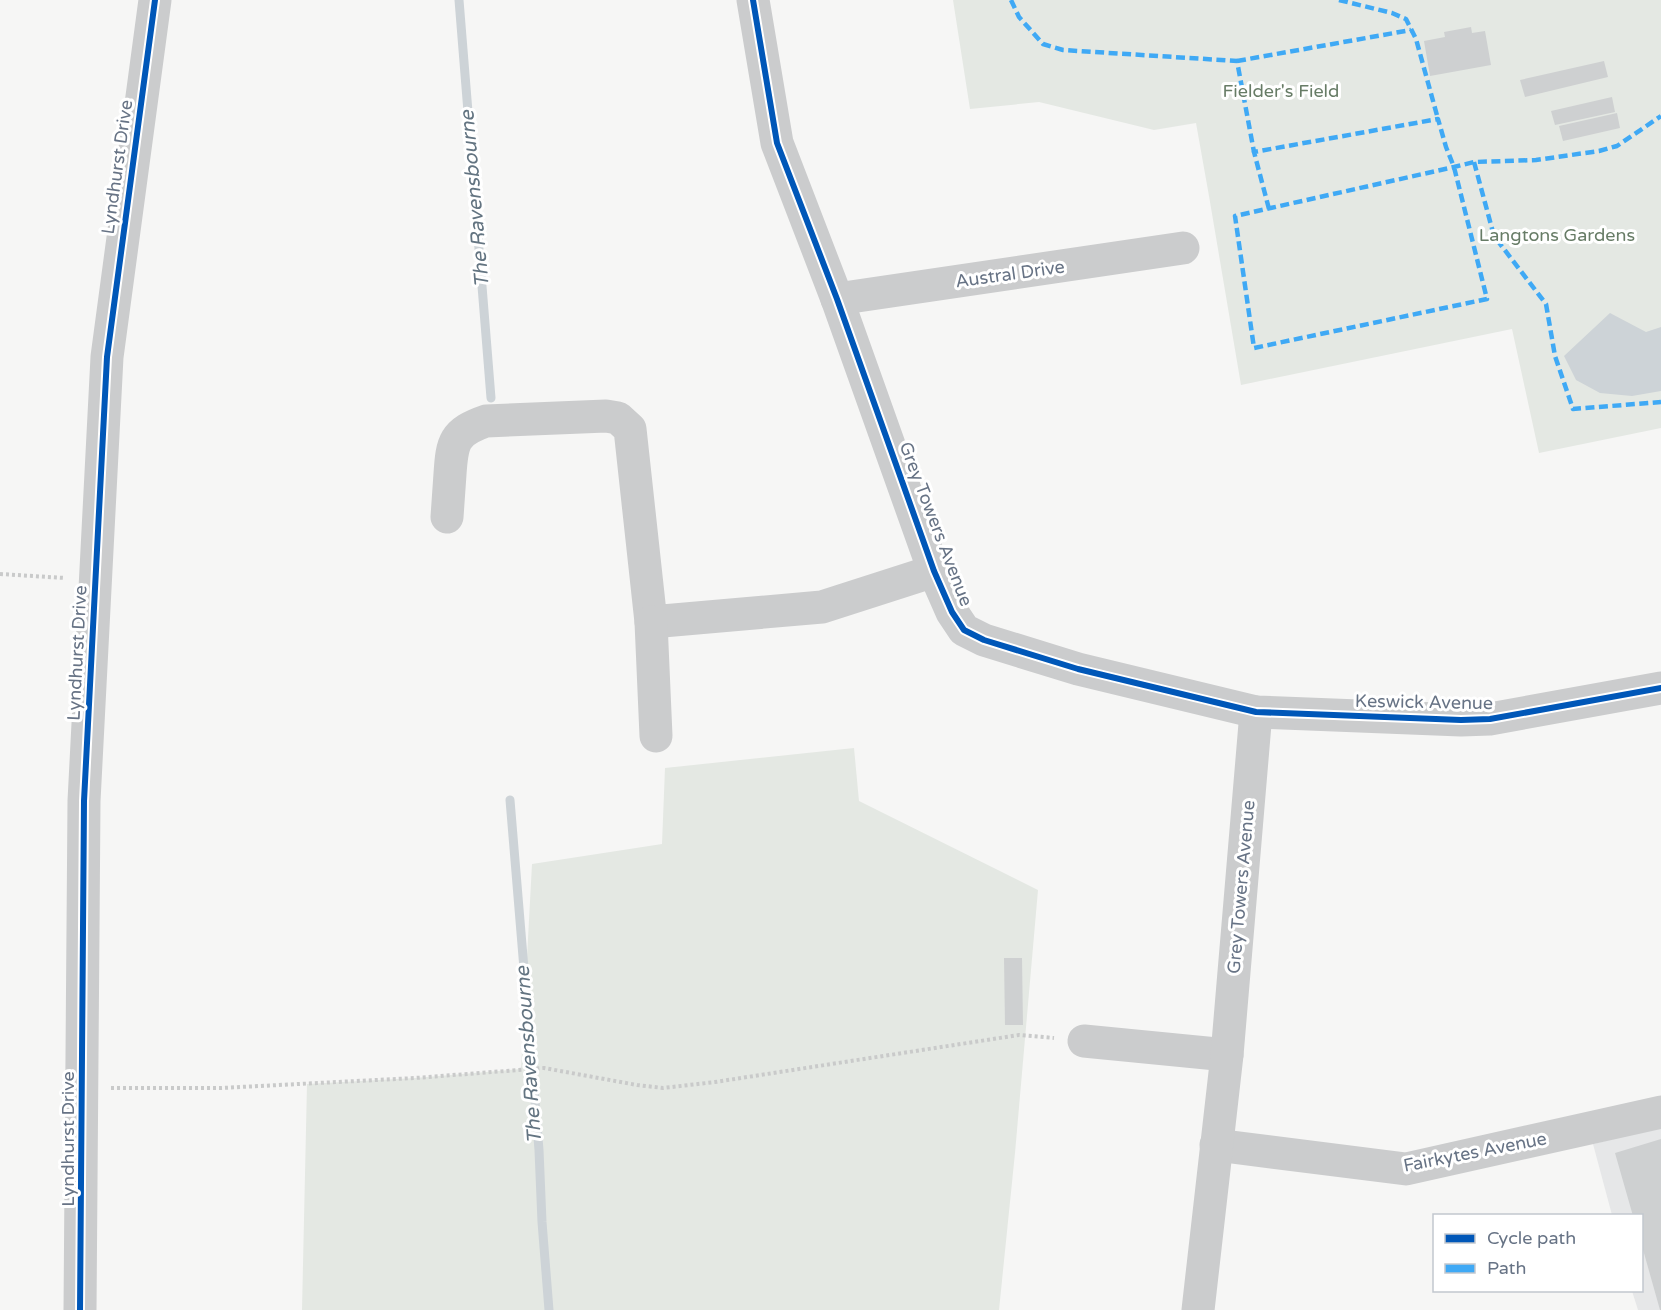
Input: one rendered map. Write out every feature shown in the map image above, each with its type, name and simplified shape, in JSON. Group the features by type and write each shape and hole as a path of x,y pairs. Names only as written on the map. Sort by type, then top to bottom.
{"street":[{"name":"Lyndhurst Drive","path":"80,1310 84,801 107,357 155,0"},
{"name":"Grey Towers Avenue","path":"753,0 777,143 837,299 934,571 952,612 964,630 984,640 1078,669 1256,712 1227,1055 1198,1310"},
{"name":"Austral Drive","path":"837,299 1183,248"},
{"path":"447,517 452,449 459,436 470,427 486,421 606,416 618,418 630,429 651,622 656,736"},
{"path":"651,622 822,608 934,571"},
{"name":"Keswick Avenue","path":"1256,712 1461,720 1490,719 1661,688"},
{"path":"1084,1041 1227,1055"},
{"name":"Fairkytes Avenue","path":"1216,1145 1406,1169 1661,1112"}],"path":[{"path":"0,574 96,580"},
{"path":"83,1088 233,1087 415,1078 544,1068 663,1088 1019,1035 1084,1041"}],"shaded area":[{"path":"1610,313 1646,332 1661,327 1661,391 1632,396 1600,393 1576,380 1564,356"},
{"path":"1661,1127 1661,1310 1638,1310 1632,1292 1643,1292 1643,1214 1612,1214 1593,1144"}],"green space":[{"name":"Langtons Gardens","path":"953,0 1661,0 1661,428 1539,453 1512,329 1241,385 1196,123 1154,130 1039,102 970,109"},
{"path":"854,748 859,801 1038,890 999,1310 302,1310 307,1084 521,1069 532,864 662,844 665,768"}],"building":[{"path":"1471,27 1472,33 1485,31 1491,65 1430,76 1424,41 1445,37 1444,32"},
{"path":"1604,61 1608,77 1525,97 1520,80"},
{"path":"1612,97 1615,112 1555,125 1551,111"},
{"path":"1617,113 1620,128 1563,141 1559,126"},
{"path":"1004,958 1022,958 1023,1025 1005,1025"},
{"path":"1661,1139 1661,1310 1643,1250 1643,1214 1632,1214 1615,1153"}],"waterway":[{"name":"The Ravensbourne","path":"459,0 491,398"},
{"name":"The Ravensbourne","path":"510,800 539,1150 549,1310"}],"marked path":[{"path":"1011,0 1019,17 1043,44 1063,50 1237,61 1254,152"},
{"path":"1339,0 1392,13 1406,19 1416,39 1438,119"},
{"path":"1237,61 1411,30"},
{"path":"1269,209 1254,152 1438,119 1454,167 1487,299 1254,348 1235,216 1454,167 1474,162 1536,160 1599,151 1617,146 1661,116"},
{"path":"1474,162 1494,236 1546,304 1555,356 1573,409 1661,402"}],"cycle path":[{"path":"80,1310 84,801 107,357 155,0"},
{"path":"753,0 777,143 837,299 934,571 952,612 964,630 984,640 1078,669 1256,712 1461,720 1490,719 1661,688"}],"park label":[{"name":"Fielder's Field","path":"1281,91"}]}
